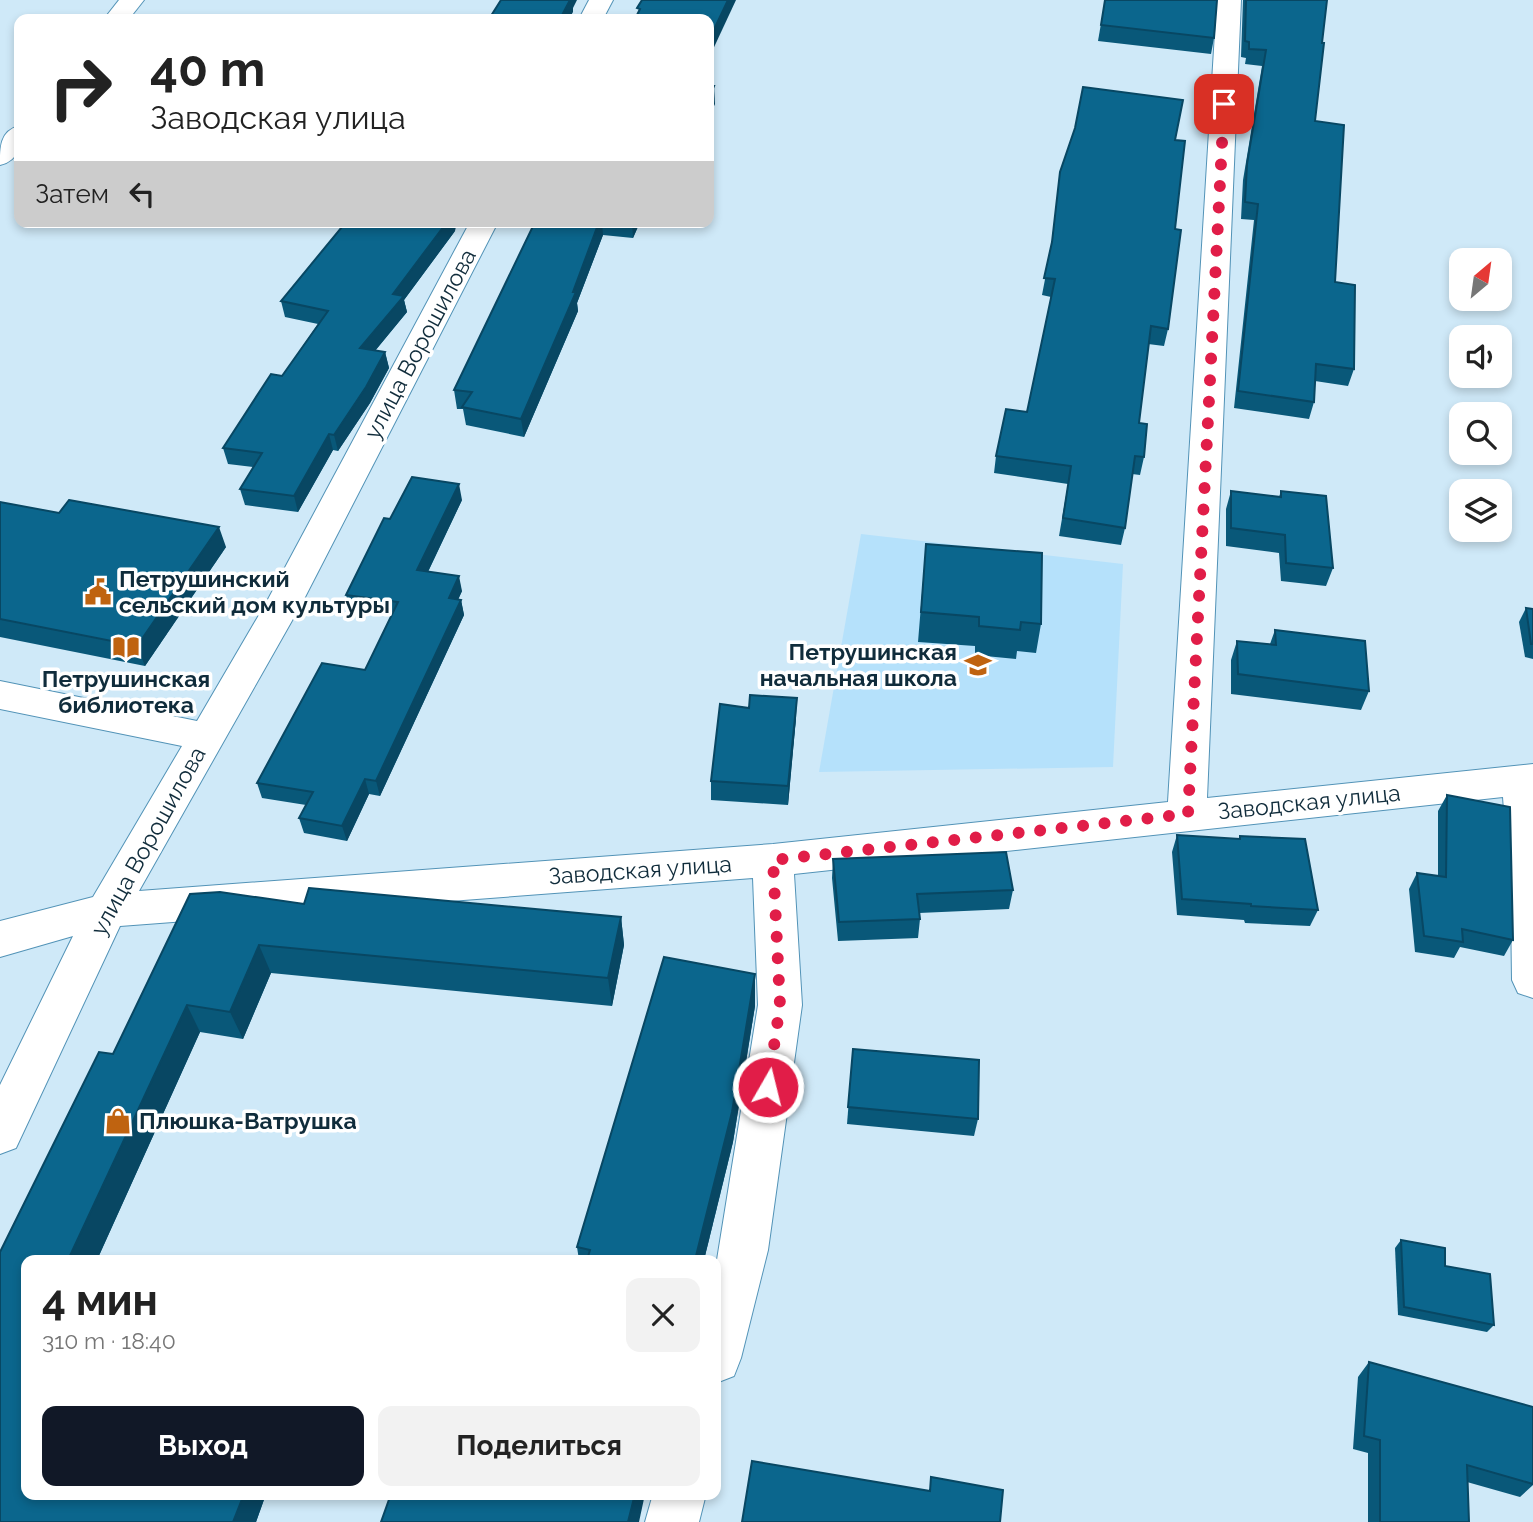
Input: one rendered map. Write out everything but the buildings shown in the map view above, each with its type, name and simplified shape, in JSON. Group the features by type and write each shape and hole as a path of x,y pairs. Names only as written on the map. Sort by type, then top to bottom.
{"street":[{"path":"120,14 132,0"},
{"path":"1188,814 1229,0"},
{"path":"0,157 14,140"},
{"name":"улица Ворошилова","path":"0,1133 107,911 284,603 481,228"},
{"path":"0,695 206,737"},
{"path":"1527,779 1533,980"},
{"name":"Заводская улица","path":"0,940 107,911 773,860 1527,779"},
{"path":"721,1339 744,1250 780,1005 773,860"},
{"path":"672,1522 678,1500"}],"shaded area":[{"name":"Петрушинская начальная школа","path":"861,534 1123,564 1113,767 819,772"}],"place":[{"name":"Петрушинский сельский дом культуры","path":"98,592"},
{"name":"Петрушинская библиотека","path":"126,647"},
{"name":"Петрушинская начальная школа","path":"978,665"},
{"name":"Плюшка-Ватрушка","path":"118,1121"}],"route":[{"path":"768,1087 780,1005 773,860 1188,814 1224,104"}]}
